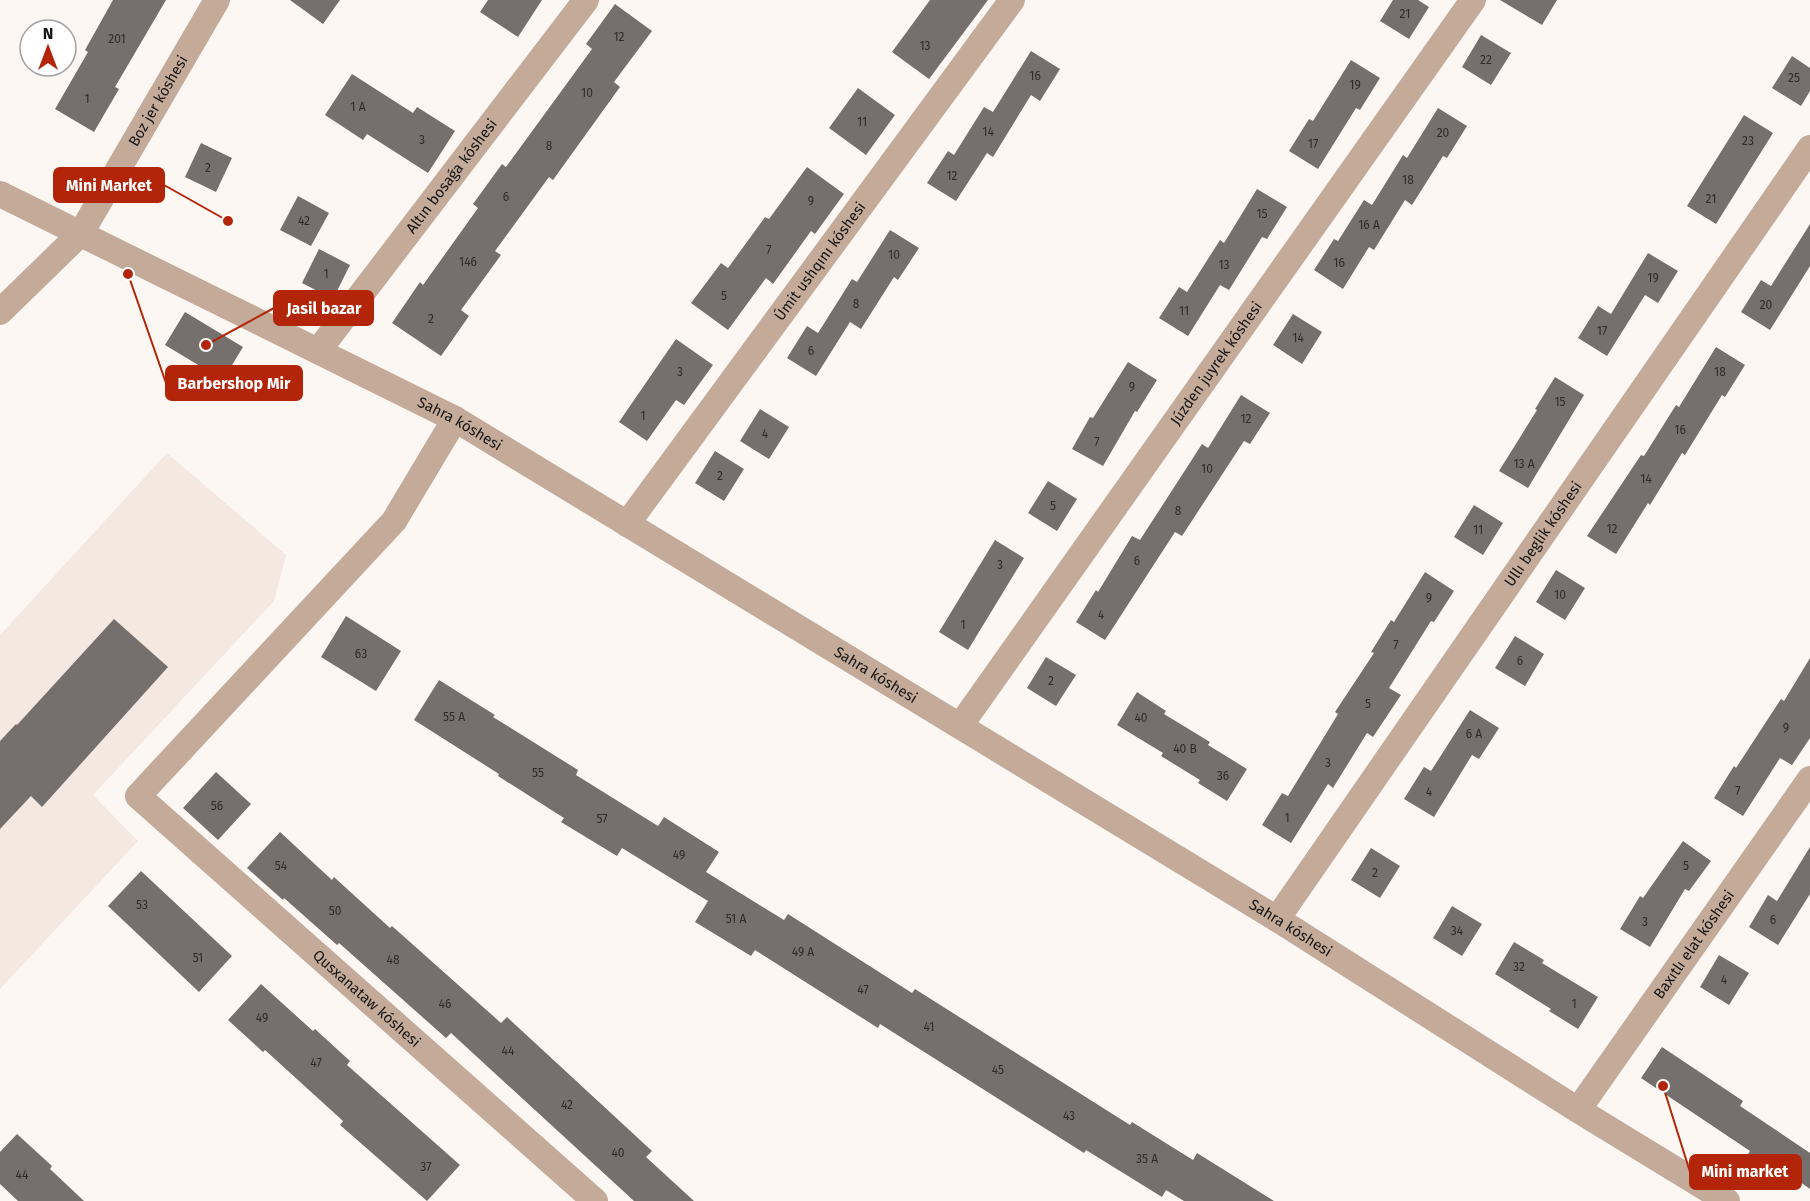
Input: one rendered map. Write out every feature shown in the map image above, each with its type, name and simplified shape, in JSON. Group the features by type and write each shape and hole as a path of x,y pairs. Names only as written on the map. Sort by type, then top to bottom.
{"street":[{"name":"Boz jer kóshesi","path":"0,312 81,233 217,0"},
{"name":"Altın bosaǵa kóshesi","path":"318,351 586,0"},
{"name":"Úmit ushqını kóshesi","path":"627,524 1012,0"},
{"name":"Júzden juyrek kóshesi","path":"960,726 1473,0"},
{"name":"Ullı beglik kóshesi","path":"1277,919 1810,148"},
{"name":"Sahra kóshesi","path":"0,194 455,419 1277,919 1578,1110 1727,1201"},
{"name":"Qusxanataw kóshesi","path":"455,419 394,521 138,796 596,1201"},
{"name":"Baxıtlı elat kóshesi","path":"1578,1110 1810,779"}],"shaded area":[{"path":"167,453 286,555 274,601 93,795 138,841 0,989 0,635"}],"building":[{"path":"113,0 166,0 115,87 119,89 94,132 55,109 73,78 78,78 78,69 88,52 85,50"},
{"path":"290,0 340,0 323,24"},
{"path":"488,0 542,0 518,37 480,12"},
{"path":"930,0 988,0 929,79 892,52"},
{"path":"1393,0 1418,0 1429,7 1409,39 1380,21"},
{"path":"1500,0 1557,0 1542,25"},
{"path":"615,4 652,31 614,82 620,87 553,180 549,177 495,251 501,255 461,310 469,316 441,356 392,323 420,282 423,285 478,208 473,204 502,164 506,167 592,49 586,44"},
{"path":"1481,35 1511,53 1491,85 1462,67"},
{"path":"1031,51 1060,69 1040,101 1031,95 993,157 987,153 956,201 927,183 948,151 954,155 984,107 993,112"},
{"path":"1792,56 1810,68 1810,91 1801,106 1772,88"},
{"path":"1351,60 1380,78 1360,110 1356,108 1318,169 1289,151 1309,119 1313,121"},
{"path":"352,74 413,113 417,107 455,131 428,173 367,134 363,140 325,115"},
{"path":"858,88 895,115 866,155 829,128"},
{"path":"1438,108 1467,126 1447,158 1443,156 1412,205 1405,200 1374,250 1369,247 1343,289 1314,270 1334,239 1338,241 1364,200 1372,205 1403,155 1407,158"},
{"path":"1744,115 1773,133 1716,224 1687,206"},
{"path":"201,143 232,158 216,192 185,177"},
{"path":"807,167 844,194 815,234 811,231 773,284 766,278 728,330 691,303 721,263 728,268 765,217 769,219"},
{"path":"1257,189 1287,207 1267,239 1262,237 1229,290 1220,285 1188,336 1159,318 1179,287 1187,292 1220,240 1224,243"},
{"path":"298,196 329,213 311,246 280,230"},
{"path":"1810,224 1810,266 1770,330 1741,312 1761,280 1771,286"},
{"path":"890,230 919,248 898,280 894,277 861,329 850,322 816,376 787,358 807,326 818,333 852,279 857,282"},
{"path":"319,249 350,265 333,299 302,283"},
{"path":"1648,253 1678,271 1658,303 1645,295 1607,356 1578,338 1598,306 1611,314"},
{"path":"185,312 243,347 223,380 165,345"},
{"path":"1293,314 1322,332 1302,364 1273,345"},
{"path":"676,339 713,365 684,405 676,400 647,441 619,422"},
{"path":"1716,347 1745,365 1725,397 1722,395 1685,455 1682,453 1616,554 1587,536 1641,455 1644,456 1676,405 1679,407"},
{"path":"1128,362 1157,380 1137,412 1135,411 1103,466 1072,449 1090,417 1093,418"},
{"path":"1555,377 1584,395 1528,488 1499,471"},
{"path":"1241,395 1270,413 1250,444 1244,441 1182,536 1175,532 1105,640 1076,622 1096,590 1098,592 1132,536 1140,540 1202,444 1208,448"},
{"path":"760,409 789,427 769,459 740,441"},
{"path":"715,451 744,469 724,501 695,483"},
{"path":"1048,481 1077,499 1057,531 1028,513"},
{"path":"1474,505 1503,523 1483,555 1454,537"},
{"path":"995,540 1024,558 968,650 939,632"},
{"path":"1556,570 1585,588 1565,620 1536,602"},
{"path":"1425,572 1454,591 1434,622 1431,621 1389,688 1401,695 1373,737 1367,733 1333,788 1328,784 1291,843 1262,825 1282,793 1288,796 1338,714 1335,712 1374,653 1371,652 1391,620 1394,622"},
{"path":"346,616 401,651 376,691 321,657"},
{"path":"114,619 168,667 42,807 31,796 0,829 0,741"},
{"path":"1515,636 1544,654 1525,686 1495,668"},
{"path":"1046,657 1076,675 1056,706 1027,688"},
{"path":"1810,658 1810,738 1792,765 1780,758 1743,816 1714,798 1781,699 1784,701"},
{"path":"439,680 578,770 576,775 658,826 664,817 719,852 706,872 784,920 788,914 912,993 915,989 1130,1125 1132,1122 1193,1160 1197,1153 1274,1201 1184,1201 1166,1190 1162,1197 1086,1150 1084,1153 880,1024 878,1028 755,950 751,956 695,922 708,901 622,848 617,856 561,822 564,818 414,720"},
{"path":"1137,692 1166,711 1164,714 1210,742 1208,745 1247,769 1227,801 1198,783 1200,780 1161,756 1163,753 1117,725"},
{"path":"1470,710 1499,728 1479,759 1472,755 1434,817 1404,799 1424,767 1431,771"},
{"path":"216,772 251,804 218,840 183,808"},
{"path":"280,832 332,880 334,877 390,928 392,926 501,1023 507,1017 652,1151 646,1157 694,1201 634,1201 451,1033 446,1038 339,943 337,945 247,868"},
{"path":"1683,841 1711,861 1689,891 1685,889 1650,947 1620,929 1640,896 1643,898"},
{"path":"1810,847 1810,894 1778,945 1749,927 1768,895 1777,901"},
{"path":"1371,848 1400,866 1380,898 1351,880"},
{"path":"141,871 232,956 199,992 108,906"},
{"path":"1452,906 1482,924 1462,956 1433,938"},
{"path":"1514,942 1544,960 1542,963 1598,997 1578,1029 1495,974"},
{"path":"1719,955 1749,973 1729,1005 1700,987"},
{"path":"261,984 313,1031 315,1029 350,1061 347,1065 460,1165 427,1201 340,1125 343,1121 265,1050 263,1052 228,1020"},
{"path":"1662,1047 1743,1101 1740,1106 1810,1153 1810,1189 1789,1174 1784,1181 1747,1156 1750,1151 1641,1078"},
{"path":"17,1134 52,1166 50,1169 84,1201 18,1201 0,1184 0,1152"}],"place":[{"name":"Mini Market","path":"228,221"},
{"name":"Barbershop Mir","path":"128,274"},
{"name":"Jasil bazar","path":"206,345"},
{"name":"Mini market","path":"1663,1086"}]}
